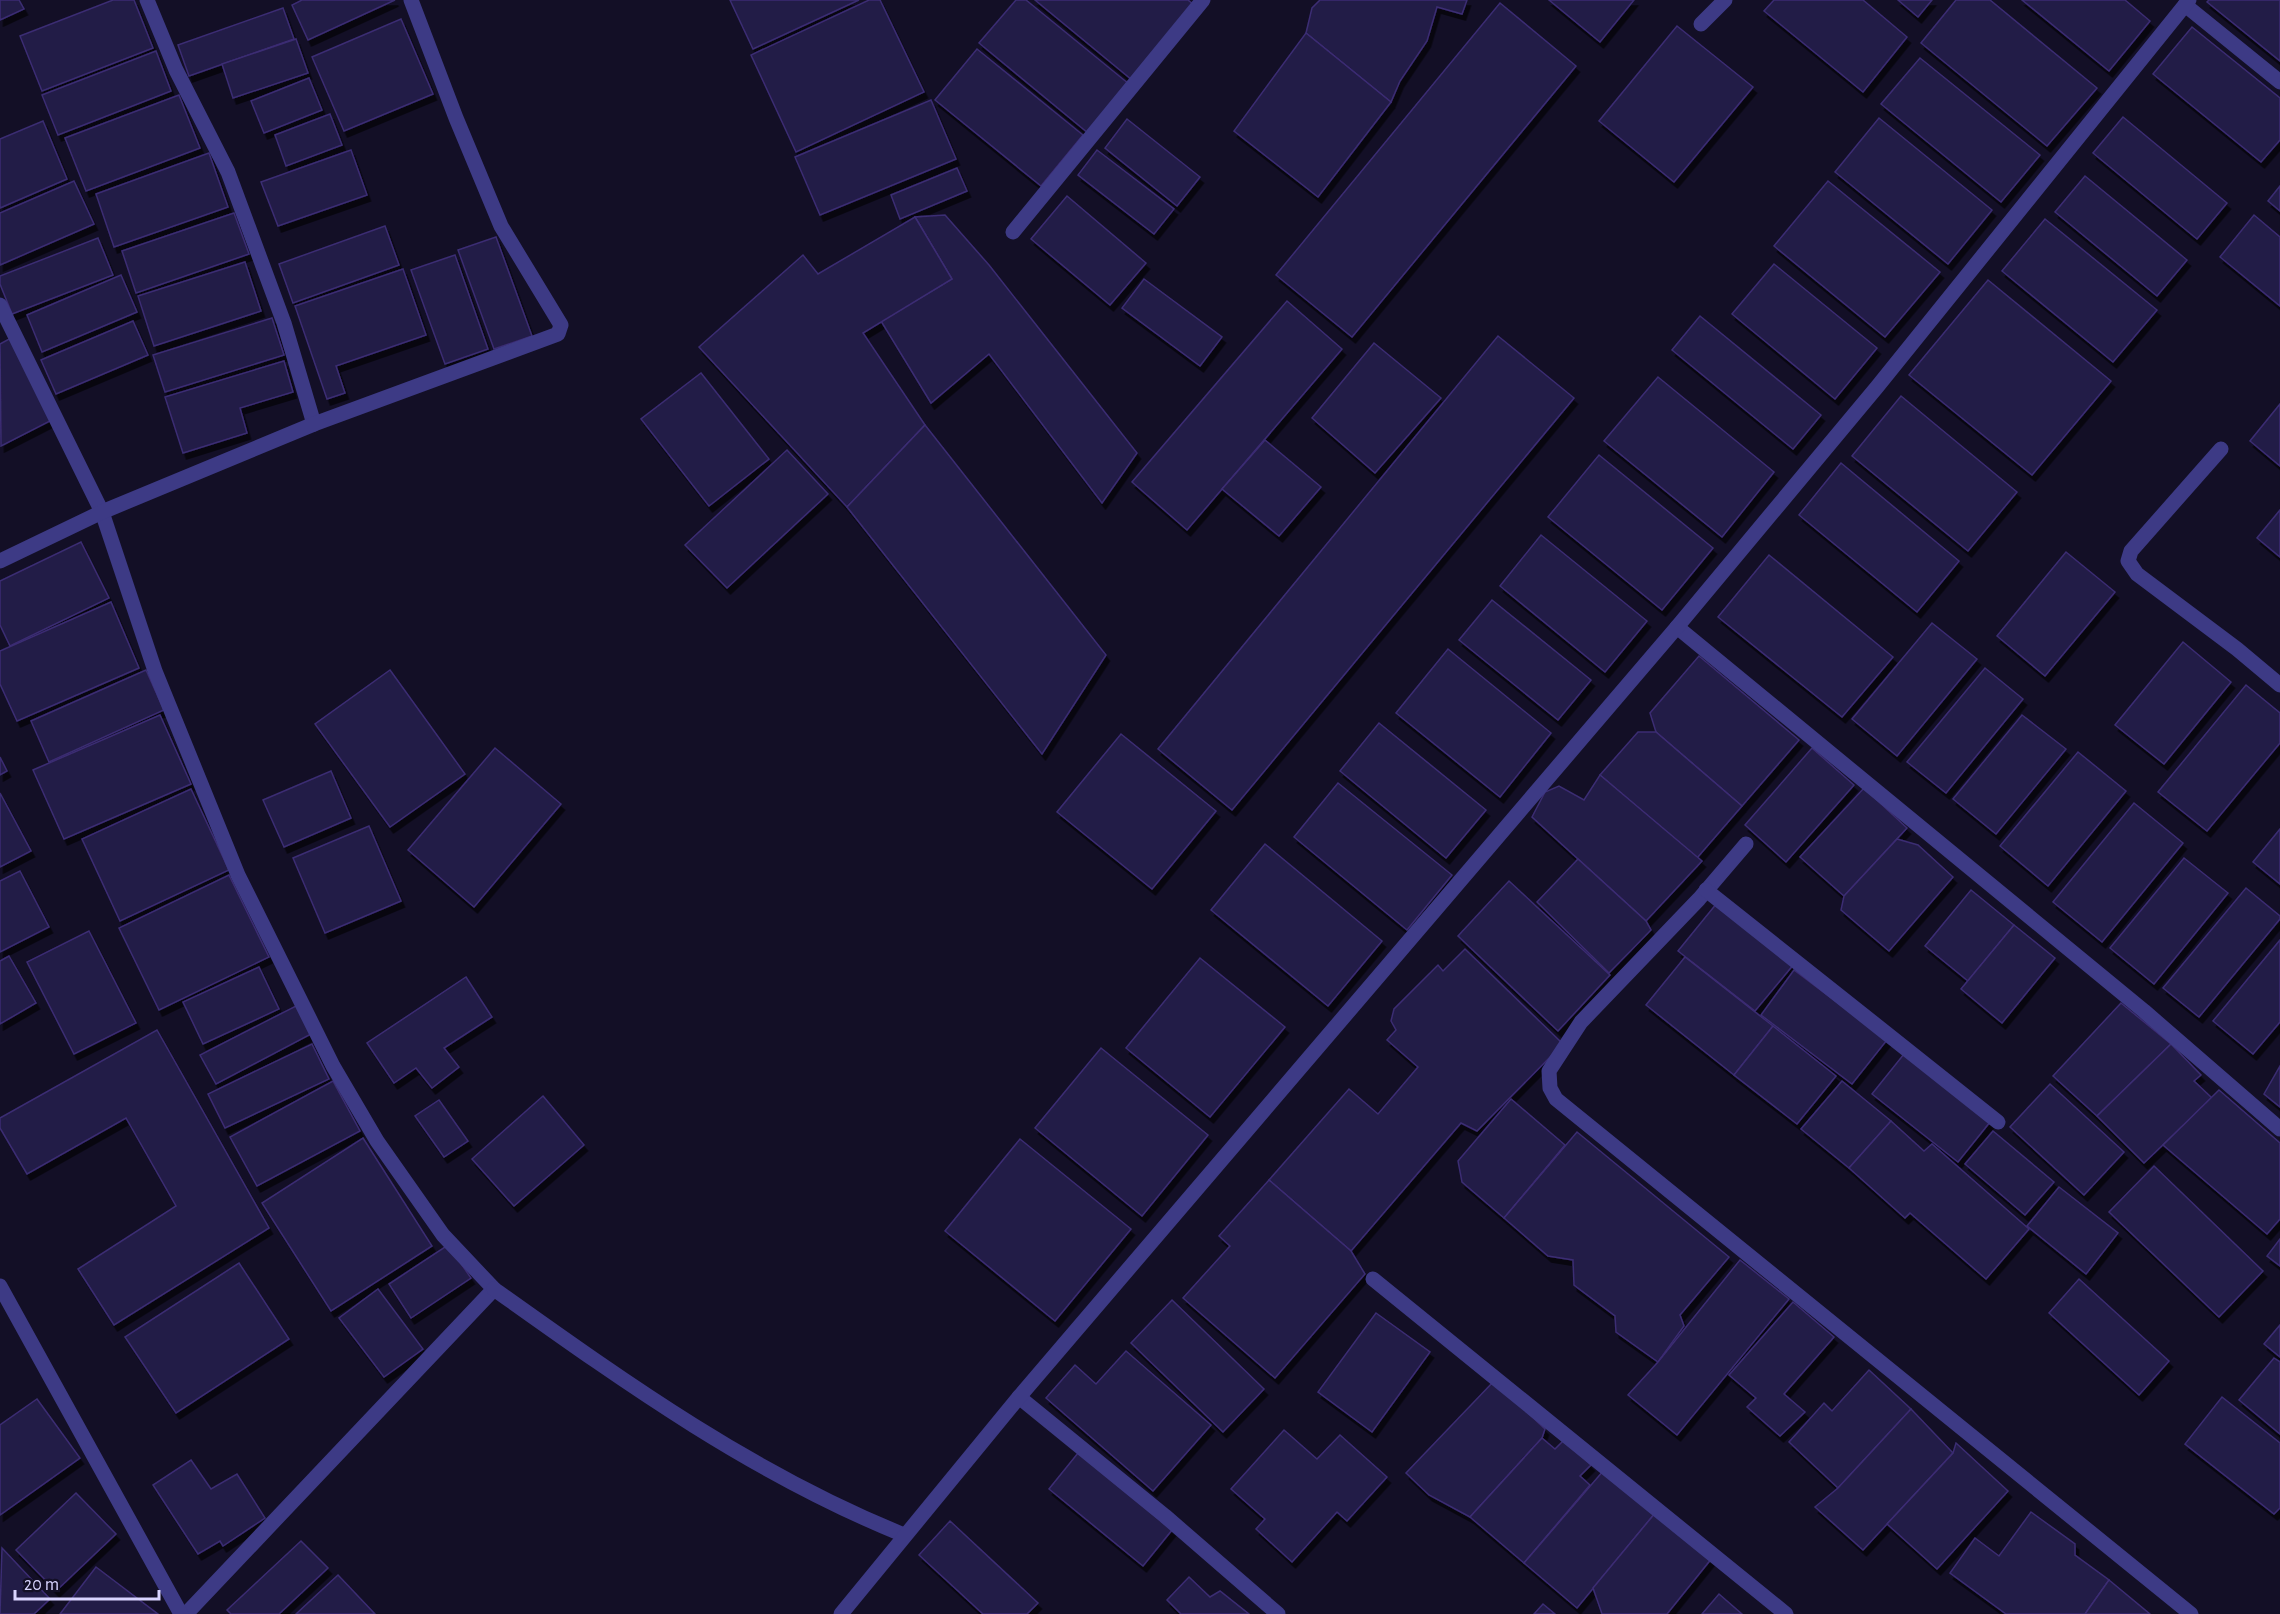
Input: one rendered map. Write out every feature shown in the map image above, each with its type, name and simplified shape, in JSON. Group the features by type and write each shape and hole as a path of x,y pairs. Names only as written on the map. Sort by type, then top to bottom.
{"street":[{"path":"147,0 176,70 228,172 284,323 314,424"},
{"path":"0,561 102,512 314,424 558,334 561,325 501,226 456,118 411,0"},
{"path":"1013,232 1203,0"},
{"path":"1701,24 1725,0"},
{"path":"841,1614 904,1534 1019,1397 1677,627 1877,387 2187,2 2280,82"},
{"path":"0,305 102,512 155,671 238,875 333,1066 377,1141 443,1235 494,1289 613,1374 700,1431 783,1480 852,1514 904,1534"},
{"path":"2221,449 2131,551 2128,561 2137,574 2280,685"},
{"path":"1677,627 2144,1011 2280,1129"},
{"path":"1746,844 1706,890 1581,1022 1549,1071 1550,1088 1556,1099 2190,1614"},
{"path":"1706,890 1998,1122"},
{"path":"1373,1279 1786,1614"},
{"path":"0,1286 181,1614"},
{"path":"186,1614 494,1289"},
{"path":"1019,1397 1165,1516 1278,1614"}],"building":[{"path":"0,0 19,0 24,9 0,20"},
{"path":"113,0 134,0 153,48 42,91 20,36"},
{"path":"302,0 395,0 308,40 292,5"},
{"path":"730,0 859,0 753,49"},
{"path":"869,0 880,0 924,92 796,152 751,55"},
{"path":"1016,0 1026,0 1129,84 1088,133 979,43"},
{"path":"1035,0 1188,0 1194,5 1132,80"},
{"path":"1320,0 1467,0 1462,14 1437,7 1427,41 1400,81 1391,102 1306,33 1312,8"},
{"path":"1549,0 1634,0 1600,42"},
{"path":"1774,0 1863,0 1907,37 1863,92 1764,11"},
{"path":"1898,0 1932,0 1918,17"},
{"path":"1956,0 1990,0 2097,88 2047,146 1921,43"},
{"path":"2022,0 2125,0 2150,21 2109,71"},
{"path":"2209,0 2280,0 2280,61 2207,2"},
{"path":"1500,3 1576,66 1352,337 1276,275"},
{"path":"283,8 294,39 189,76 178,45"},
{"path":"401,19 433,94 344,131 312,57"},
{"path":"1677,26 1753,87 1674,182 1599,121"},
{"path":"2192,27 2280,98 2280,140 2261,162 2153,74"},
{"path":"1306,33 1391,102 1318,197 1234,131"},
{"path":"296,39 308,73 233,98 222,64"},
{"path":"977,49 1083,135 1041,186 935,100"},
{"path":"156,51 171,91 58,135 42,95"},
{"path":"1920,58 2040,155 2001,202 1881,104"},
{"path":"309,78 322,110 264,133 251,101"},
{"path":"179,95 200,148 86,191 65,138"},
{"path":"931,100 956,159 820,215 795,157"},
{"path":"330,114 342,145 286,166 275,135"},
{"path":"2123,117 2227,203 2197,239 2093,153"},
{"path":"1879,118 1992,210 1948,264 1835,172"},
{"path":"1127,119 1200,177 1177,206 1105,148"},
{"path":"43,121 67,179 0,208 0,139"},
{"path":"351,150 367,195 278,226 261,182"},
{"path":"1097,150 1174,209 1154,234 1078,175"},
{"path":"209,153 228,207 114,247 96,194"},
{"path":"957,168 967,191 900,219 891,195"},
{"path":"2085,176 2187,260 2157,296 2055,212"},
{"path":"74,181 94,224 0,265 0,213"},
{"path":"1828,181 1940,272 1885,337 1774,246"},
{"path":"2280,186 2280,211 2268,201"},
{"path":"1067,196 1146,263 1110,305 1031,239"},
{"path":"234,213 249,254 136,293 122,251"},
{"path":"945,215 989,265 1137,453 1102,503 989,354 931,403 881,321 952,279 915,217"},
{"path":"2254,215 2280,237 2280,306 2220,257"},
{"path":"915,217 952,279 863,333 925,425 847,507 699,347 803,255 818,274"},
{"path":"2045,219 2157,310 2113,362 2002,271"},
{"path":"385,226 399,265 293,303 279,264"},
{"path":"496,237 532,336 494,349 458,250"},
{"path":"98,238 113,275 12,314 0,284 0,276"},
{"path":"455,255 488,349 445,364 411,270"},
{"path":"245,262 261,311 154,346 138,296"},
{"path":"1774,264 1877,348 1835,399 1732,314"},
{"path":"403,269 426,335 336,366 345,393 327,399 295,306"},
{"path":"121,275 137,312 42,352 27,315"},
{"path":"1144,279 1222,337 1200,366 1122,308"},
{"path":"1988,280 2111,381 2032,475 1909,375"},
{"path":"1287,301 1342,349 1187,530 1132,482"},
{"path":"1700,316 1821,415 1793,449 1672,350"},
{"path":"272,318 284,355 165,392 153,355"},
{"path":"133,321 148,355 56,394 41,360"},
{"path":"1498,336 1574,398 1232,810 1158,749"},
{"path":"11,338 52,420 1,446 0,344"},
{"path":"1374,343 1441,398 1375,473 1312,418"},
{"path":"284,361 293,392 240,408 247,433 183,453 165,397"},
{"path":"701,373 769,459 709,506 641,419"},
{"path":"1658,377 1774,472 1722,537 1604,441"},
{"path":"1901,396 2017,492 1968,551 1852,456"},
{"path":"2280,404 2280,466 2250,441"},
{"path":"925,425 1106,655 1042,754 847,507"},
{"path":"1265,440 1321,487 1279,536 1222,489"},
{"path":"787,450 828,494 727,588 685,545"},
{"path":"1599,455 1713,548 1662,610 1548,517"},
{"path":"1841,463 1959,561 1917,612 1799,515"},
{"path":"2280,510 2280,557 2257,538"},
{"path":"1541,535 1647,621 1605,672 1500,586"},
{"path":"81,542 109,598 10,646 0,625 0,581"},
{"path":"2066,552 2115,592 2045,676 1997,636"},
{"path":"1769,555 1893,657 1842,717 1718,617"},
{"path":"1492,600 1591,680 1558,720 1459,640"},
{"path":"111,602 139,668 17,721 0,684 0,651"},
{"path":"1932,623 1977,659 1897,756 1852,719"},
{"path":"2183,642 2231,682 2164,764 2115,725"},
{"path":"1448,649 1551,733 1500,797 1396,713"},
{"path":"1699,656 1799,740 1742,806 1656,732 1650,713"},
{"path":"1985,668 2023,699 1946,793 1907,762"},
{"path":"146,670 164,710 49,762 31,721"},
{"path":"390,670 465,774 390,827 315,724"},
{"path":"2246,685 2280,713 2280,743 2207,831 2158,792"},
{"path":"160,715 191,784 64,839 33,770"},
{"path":"2022,715 2066,749 1996,834 1953,799"},
{"path":"1379,723 1486,810 1446,858 1340,771"},
{"path":"1638,732 1656,732 1742,806 1697,858 1600,775"},
{"path":"1121,734 1216,811 1152,889 1057,812"},
{"path":"495,748 561,804 474,907 408,850"},
{"path":"1812,748 1854,785 1786,862 1745,825"},
{"path":"2078,752 2126,791 2048,886 2000,846"},
{"path":"0,757 7,771 0,775"},
{"path":"331,771 351,818 284,847 263,800"},
{"path":"1600,775 1702,861 1646,921 1532,817 1545,792 1559,786 1584,800"},
{"path":"1338,783 1452,875 1407,930 1294,837"},
{"path":"1864,788 1907,828 1844,896 1800,857"},
{"path":"191,789 229,870 120,921 82,839"},
{"path":"0,793 31,851 0,867"},
{"path":"2134,803 2183,843 2102,942 2053,902"},
{"path":"369,826 401,901 325,933 293,858"},
{"path":"2280,829 2280,884 2253,862"},
{"path":"1897,839 1918,845 1953,877 1889,951 1841,910 1844,896"},
{"path":"1265,844 1382,941 1328,1006 1211,910"},
{"path":"2184,858 2228,893 2154,984 2110,948"},
{"path":"1578,859 1646,921 1651,930 1609,973 1537,902"},
{"path":"20,871 49,927 0,952 0,881"},
{"path":"229,875 269,957 159,1010 119,928"},
{"path":"1509,881 1610,975 1558,1031 1458,936"},
{"path":"2246,888 2280,916 2280,919 2199,1017 2163,988"},
{"path":"1971,890 2014,925 1968,981 1925,946"},
{"path":"1717,903 1794,964 1755,1011 1678,951"},
{"path":"2014,925 2055,958 2002,1023 1961,989"},
{"path":"89,931 136,1023 74,1054 27,962"},
{"path":"2280,940 2280,1022 2253,1054 2213,1021"},
{"path":"1465,949 1563,1044 1477,1131 1461,1123 1351,1251 1269,1180 1349,1089 1378,1114 1418,1067 1387,1040 1396,1030 1391,1021 1394,1009 1438,965 1443,971"},
{"path":"9,956 36,1003 0,1024 0,961"},
{"path":"1685,957 1773,1026 1734,1075 1646,1005"},
{"path":"1200,958 1285,1027 1210,1117 1126,1048"},
{"path":"259,967 279,1009 203,1044 183,1002"},
{"path":"1794,970 1887,1040 1852,1084 1761,1015"},
{"path":"466,977 492,1017 444,1048 459,1067 432,1088 416,1068 394,1083 367,1043"},
{"path":"2121,1003 2171,1044 2097,1116 2053,1076"},
{"path":"298,1005 313,1033 216,1084 200,1055"},
{"path":"1773,1026 1836,1076 1797,1124 1734,1075"},
{"path":"157,1030 269,1228 114,1325 78,1269 176,1206 126,1118 27,1174 0,1128 0,1118"},
{"path":"312,1044 329,1079 225,1128 208,1094"},
{"path":"2171,1044 2201,1075 2194,1081 2212,1098 2144,1163 2097,1116"},
{"path":"1101,1048 1208,1135 1142,1216 1035,1128"},
{"path":"1904,1054 1990,1122 1958,1162 1872,1094"},
{"path":"2280,1066 2280,1107 2264,1094"},
{"path":"333,1081 360,1131 257,1186 230,1137"},
{"path":"1842,1081 1891,1121 1849,1168 1801,1129"},
{"path":"2050,1084 2124,1152 2084,1195 2010,1127"},
{"path":"2219,1090 2280,1143 2280,1219 2267,1234 2163,1145"},
{"path":"543,1096 584,1145 514,1206 472,1159"},
{"path":"1511,1099 1565,1145 1504,1218 1462,1182 1458,1161"},
{"path":"439,1100 468,1141 444,1157 415,1116"},
{"path":"1891,1121 1924,1151 1932,1144 2029,1229 1986,1279 1910,1213 1905,1218 1849,1168"},
{"path":"1993,1131 2054,1182 2025,1215 1965,1164"},
{"path":"1577,1132 1729,1257 1680,1315 1684,1326 1658,1362 1616,1332 1615,1316 1574,1285 1573,1260 1548,1256 1504,1218"},
{"path":"363,1138 432,1246 331,1311 262,1203"},
{"path":"1020,1139 1131,1229 1055,1321 945,1231"},
{"path":"2154,1166 2263,1271 2219,1317 2109,1212"},
{"path":"1269,1180 1351,1251 1365,1274 1275,1378 1183,1298 1230,1246 1219,1236"},
{"path":"2059,1187 2118,1233 2086,1274 2027,1226"},
{"path":"2280,1239 2280,1266 2267,1256"},
{"path":"448,1245 471,1278 411,1318 389,1284"},
{"path":"1740,1260 1789,1299 1677,1435 1628,1395 1658,1362"},
{"path":"239,1263 289,1339 176,1413 125,1337"},
{"path":"2079,1279 2169,1361 2139,1395 2049,1313"},
{"path":"378,1289 423,1349 384,1377 339,1318"},
{"path":"1172,1300 1264,1389 1223,1432 1131,1343"},
{"path":"1793,1302 1834,1337 1784,1394 1805,1412 1780,1436 1747,1407 1756,1398 1729,1375"},
{"path":"1376,1313 1430,1352 1372,1432 1318,1392"},
{"path":"2280,1325 2280,1357 2264,1344"},
{"path":"1126,1351 1211,1425 1153,1491 1046,1398 1075,1365 1096,1384"},
{"path":"2274,1358 2280,1362 2280,1434 2239,1400"},
{"path":"1869,1370 1911,1409 1838,1488 1789,1442 1824,1403 1832,1411"},
{"path":"1494,1381 1545,1429 1542,1438 1470,1517 1429,1495 1406,1473"},
{"path":"2222,1397 2280,1443 2280,1508 2274,1514 2185,1444"},
{"path":"37,1399 80,1458 0,1515 0,1425"},
{"path":"1911,1409 1953,1453 1863,1550 1815,1507 1838,1488"},
{"path":"1284,1430 1317,1459 1340,1435 1387,1477 1347,1521 1337,1512 1292,1562 1256,1529 1265,1519 1231,1489"},
{"path":"1542,1438 1555,1449 1564,1440 1591,1465 1580,1476 1590,1485 1524,1563 1470,1517"},
{"path":"1956,1443 2008,1491 1937,1569 1887,1524 1953,1453"},
{"path":"1078,1453 1172,1530 1143,1566 1049,1489"},
{"path":"191,1460 211,1489 237,1474 265,1518 223,1546 220,1541 198,1554 153,1485"},
{"path":"1604,1470 1656,1512 1577,1608 1524,1563"},
{"path":"76,1493 116,1534 56,1591 16,1550"},
{"path":"1656,1512 1712,1558 1667,1614 1602,1614 1593,1588"},
{"path":"2031,1512 2075,1544 2075,1555 2109,1580 2085,1614 2006,1614 1950,1573 1975,1538 1999,1556"},
{"path":"950,1521 1038,1603 1027,1614 983,1614 919,1555"},
{"path":"301,1541 328,1568 279,1614 231,1614 227,1610"},
{"path":"2,1548 50,1599 34,1614 0,1614"},
{"path":"96,1567 158,1614 60,1614"},
{"path":"338,1575 375,1614 296,1614"},
{"path":"1189,1577 1210,1597 1220,1591 1249,1614 1181,1614 1167,1600"},
{"path":"2109,1580 2150,1614 2085,1614"},
{"path":"1719,1594 1742,1614 1702,1614"},
{"path":"1543,1604 1555,1614 1534,1614"}]}
